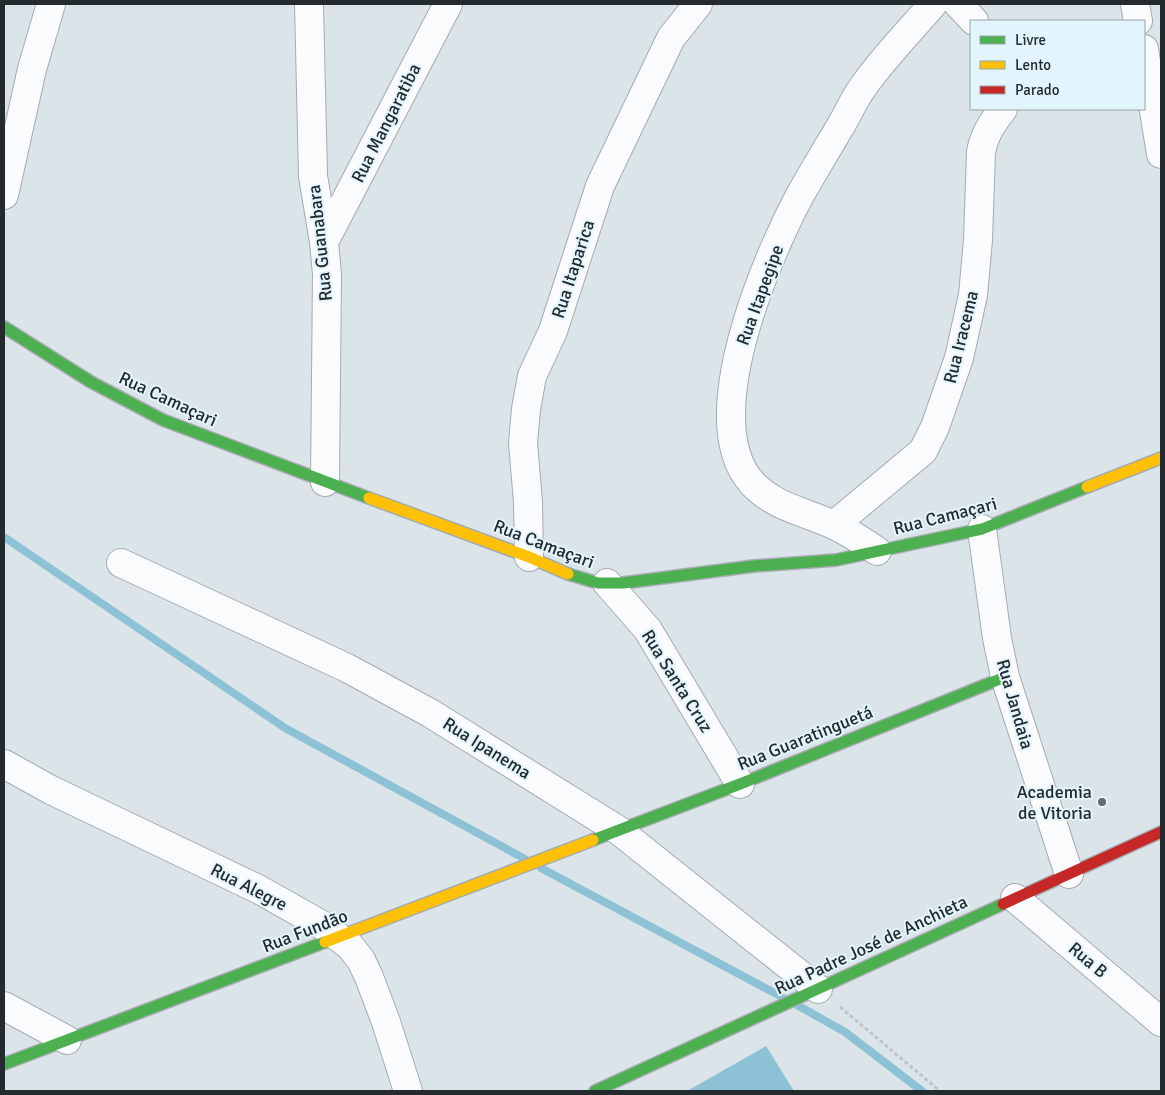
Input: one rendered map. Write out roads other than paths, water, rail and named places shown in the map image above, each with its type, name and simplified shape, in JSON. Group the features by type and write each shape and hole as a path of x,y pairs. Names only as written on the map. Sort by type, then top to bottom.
{"street":[{"path":"4,195 32,69 51,4"},
{"name":"Rua Guanabara","path":"309,4 313,176 324,242 328,299 325,482"},
{"name":"Rua Mangaratiba","path":"324,242 448,4"},
{"name":"Rua Itaparica","path":"529,556 528,502 523,442 532,376 552,331 600,186 671,38 698,4"},
{"name":"Rua Itapegipe","path":"877,551 834,525 786,508 767,496 752,483 740,464 733,442 731,418 734,378 738,354 762,281 804,190 862,88 933,4"},
{"path":"958,4 973,20"},
{"path":"1135,4 1138,20"},
{"path":"1145,67 1161,154"},
{"name":"Rua Iracema","path":"834,525 923,451 935,426 959,358 973,295 978,240 981,152 984,138 1002,110"},
{"name":"Rua Camaçari","path":"4,328 91,382 163,420 325,482 529,556 579,578 607,583 623,583 754,566 836,560 982,529 1161,458"},
{"name":"Rua Jandaia","path":"982,529 996,630 1005,677 1069,874"},
{"name":"Rua Ipanema","path":"121,563 347,668 422,708 618,830 818,989"},
{"name":"Rua Santa Cruz","path":"607,583 648,630 740,784"},
{"name":"Rua Guaratinguetá","path":"618,830 740,784 1005,677"},
{"name":"Rua Alegre","path":"4,764 51,790 258,889 322,925 350,946 361,960 369,977 386,1022 408,1091"},
{"name":"Rua Fundão","path":"4,1064 618,830"},
{"name":"Rua Padre José de Anchieta","path":"595,1091 1161,832"},
{"name":"Rua B","path":"1015,898 1161,1022"},
{"path":"4,1006 67,1040"}],"water":[{"path":"766,1046 794,1091 687,1091"}],"waterway":[{"path":"4,537 285,728 525,859"},
{"path":"541,868 782,997"},
{"path":"797,1005 845,1032 922,1091"}],"place":[{"name":"Academia de Vitoria","path":"1102,802"}]}
